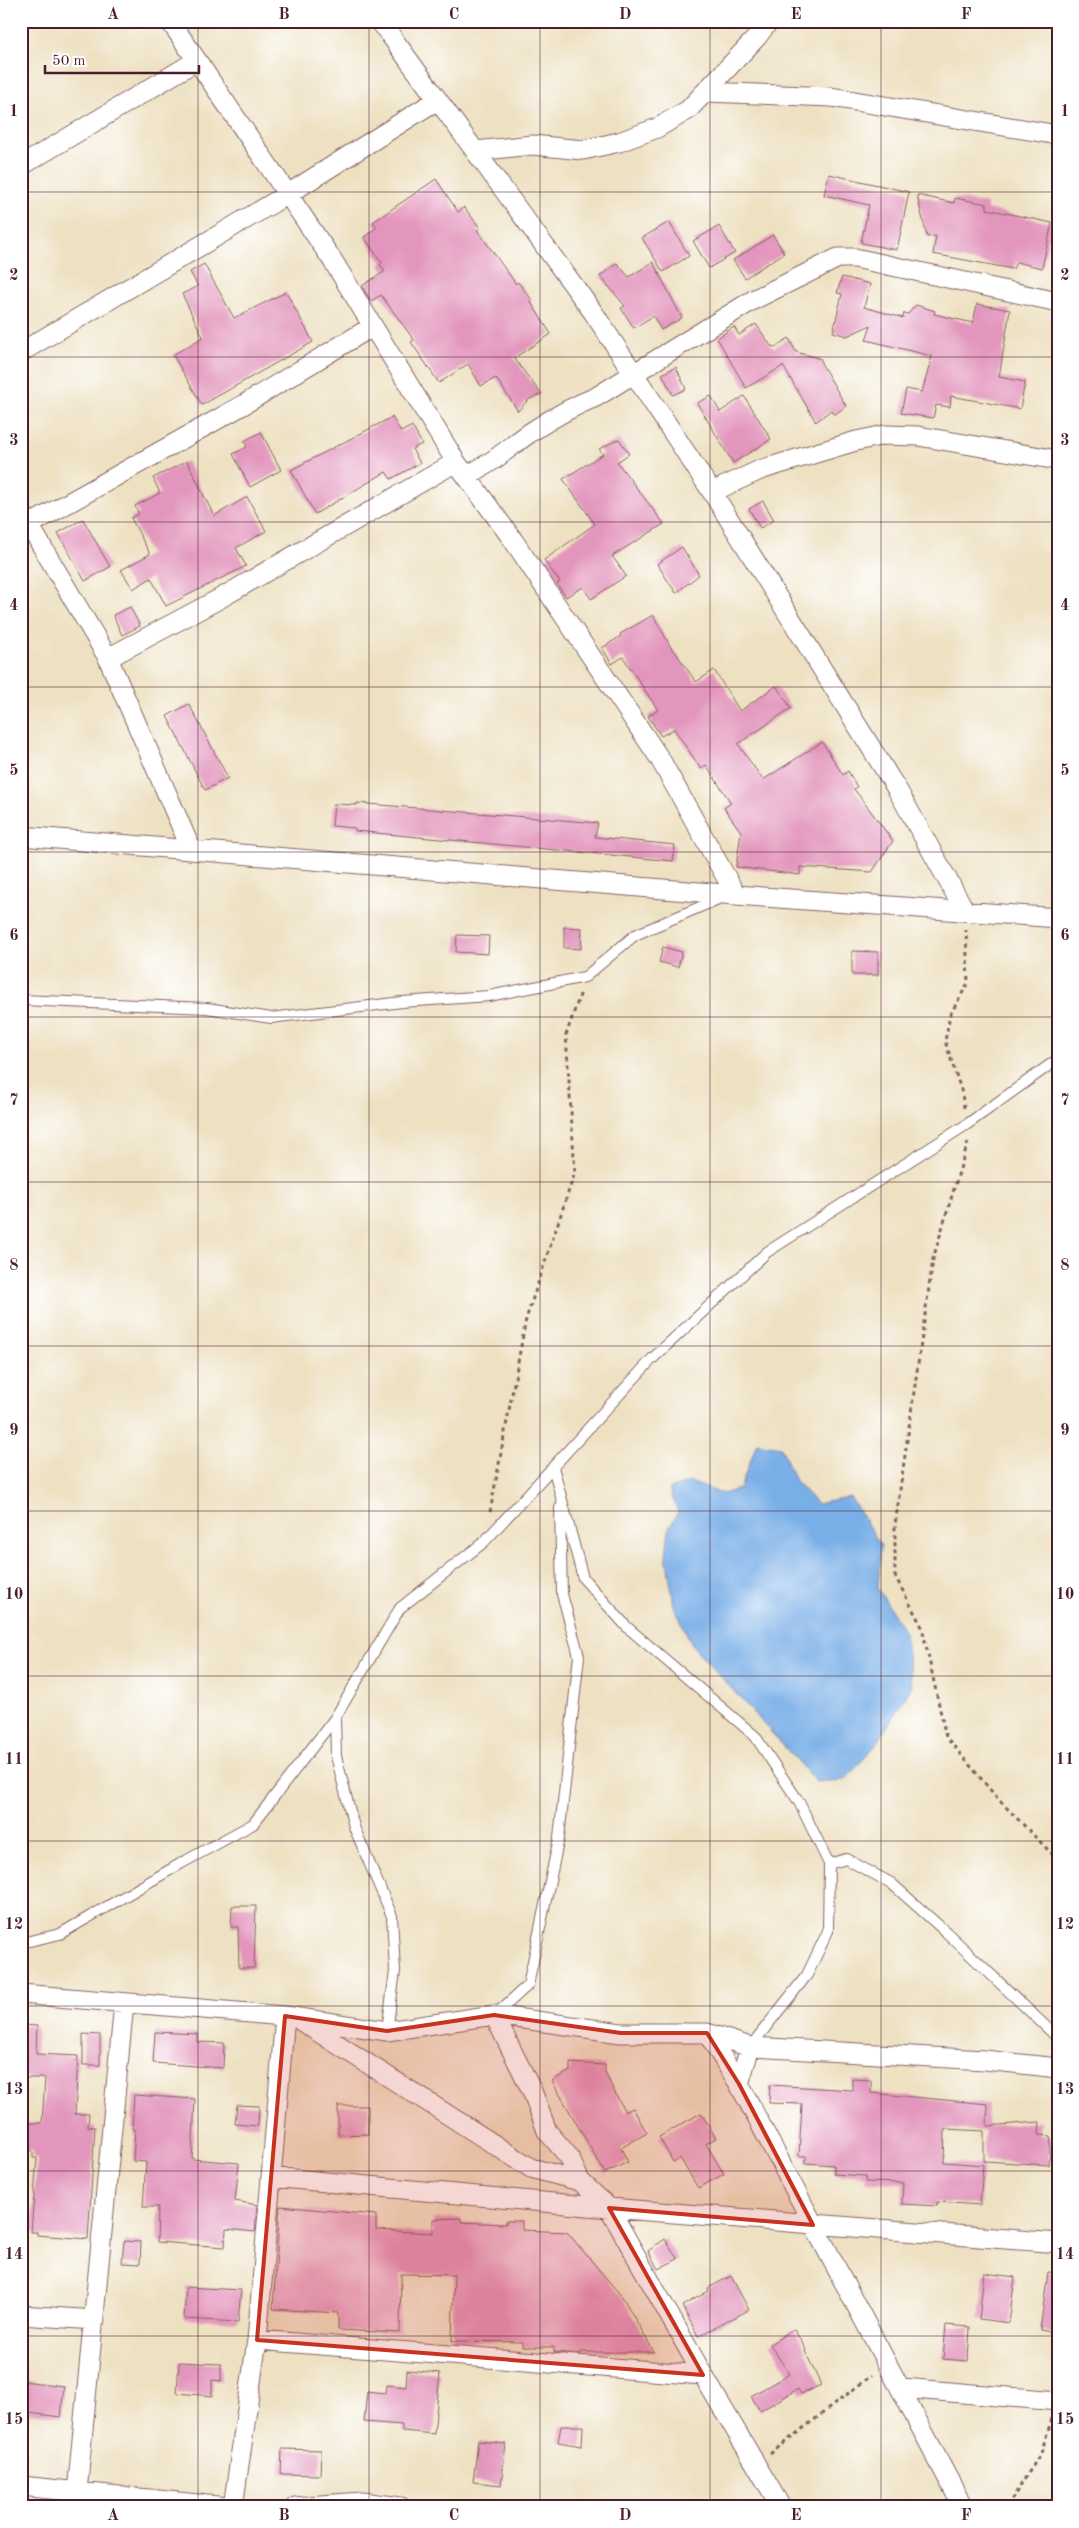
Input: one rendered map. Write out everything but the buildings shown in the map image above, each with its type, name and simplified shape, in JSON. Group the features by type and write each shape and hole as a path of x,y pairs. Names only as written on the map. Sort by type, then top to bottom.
{"street":[{"path":"170,21 288,194 462,469 660,759 732,895"},
{"path":"380,21 592,312 712,492 893,783 965,911"},
{"path":"476,151 532,145 582,150 612,144 669,122 688,110 706,92 757,37 769,21"},
{"path":"21,166 196,61"},
{"path":"706,92 831,97 1058,135"},
{"path":"21,352 288,194 436,100"},
{"path":"108,658 462,469 485,467 531,432 570,407 596,397 753,300 838,258 855,258 1058,302"},
{"path":"191,849 108,658 25,518 244,405 373,326"},
{"path":"712,492 760,470 822,450 884,435 918,436 1058,460"},
{"path":"21,836 732,895 1058,918"},
{"path":"21,1994 290,2017 387,2031 494,2015 621,2033 707,2033 750,2047 985,2060 1058,2068"},
{"path":"78,2492 124,2002"},
{"path":"494,2015 532,2090 547,2131 569,2157 580,2181 609,2208 703,2375 781,2507"},
{"path":"290,2017 531,2168 580,2181"},
{"path":"232,2507 257,2340 271,2178 290,2017"},
{"path":"707,2033 739,2084 902,2388 963,2507"},
{"path":"739,2084 750,2047"},
{"path":"271,2178 813,2225 1058,2243"},
{"path":"21,2315 95,2320"},
{"path":"257,2340 703,2375"},
{"path":"902,2388 1057,2401"},
{"path":"21,2486 226,2507"},
{"path":"295,2507 362,2502 401,2507"}],"lane":[{"path":"21,1000 207,1008 270,1018 402,1002 489,996 585,977 635,935 732,895"},
{"path":"21,1943 60,1934 253,1824 335,1718 400,1608 484,1542 652,1359 767,1252 966,1125 1058,1059"},
{"path":"553,1467 582,1578 627,1627 754,1736 799,1802 829,1864 828,1930 807,1975 750,2047"},
{"path":"494,2015 528,1985 559,1838 579,1656 562,1594 560,1492"},
{"path":"335,1718 336,1756 354,1827 392,1916 395,1971 387,2031"},
{"path":"829,1864 846,1859 891,1883 946,1932 1058,2038"}],"path":[{"path":"965,911 968,983 950,1015 945,1041 962,1094 968,1141 933,1259 894,1525 894,1576 922,1627 946,1737 999,1800 1058,1860"},
{"path":"484,1542 526,1319 574,1172 566,1035 585,977"},
{"path":"756,2466 888,2362"},
{"path":"1007,2507 1041,2453 1057,2401"}],"highlighted area":[{"path":"494,2015 621,2033 707,2033 739,2084 813,2225 609,2208 703,2375 257,2340 285,2016 387,2031"}],"water":[{"path":"757,1443 781,1447 795,1481 817,1504 850,1497 881,1546 878,1589 905,1632 912,1686 876,1745 845,1780 816,1782 692,1645 674,1606 666,1555 669,1528 678,1512 669,1489 690,1482 723,1494 740,1488"}]}
